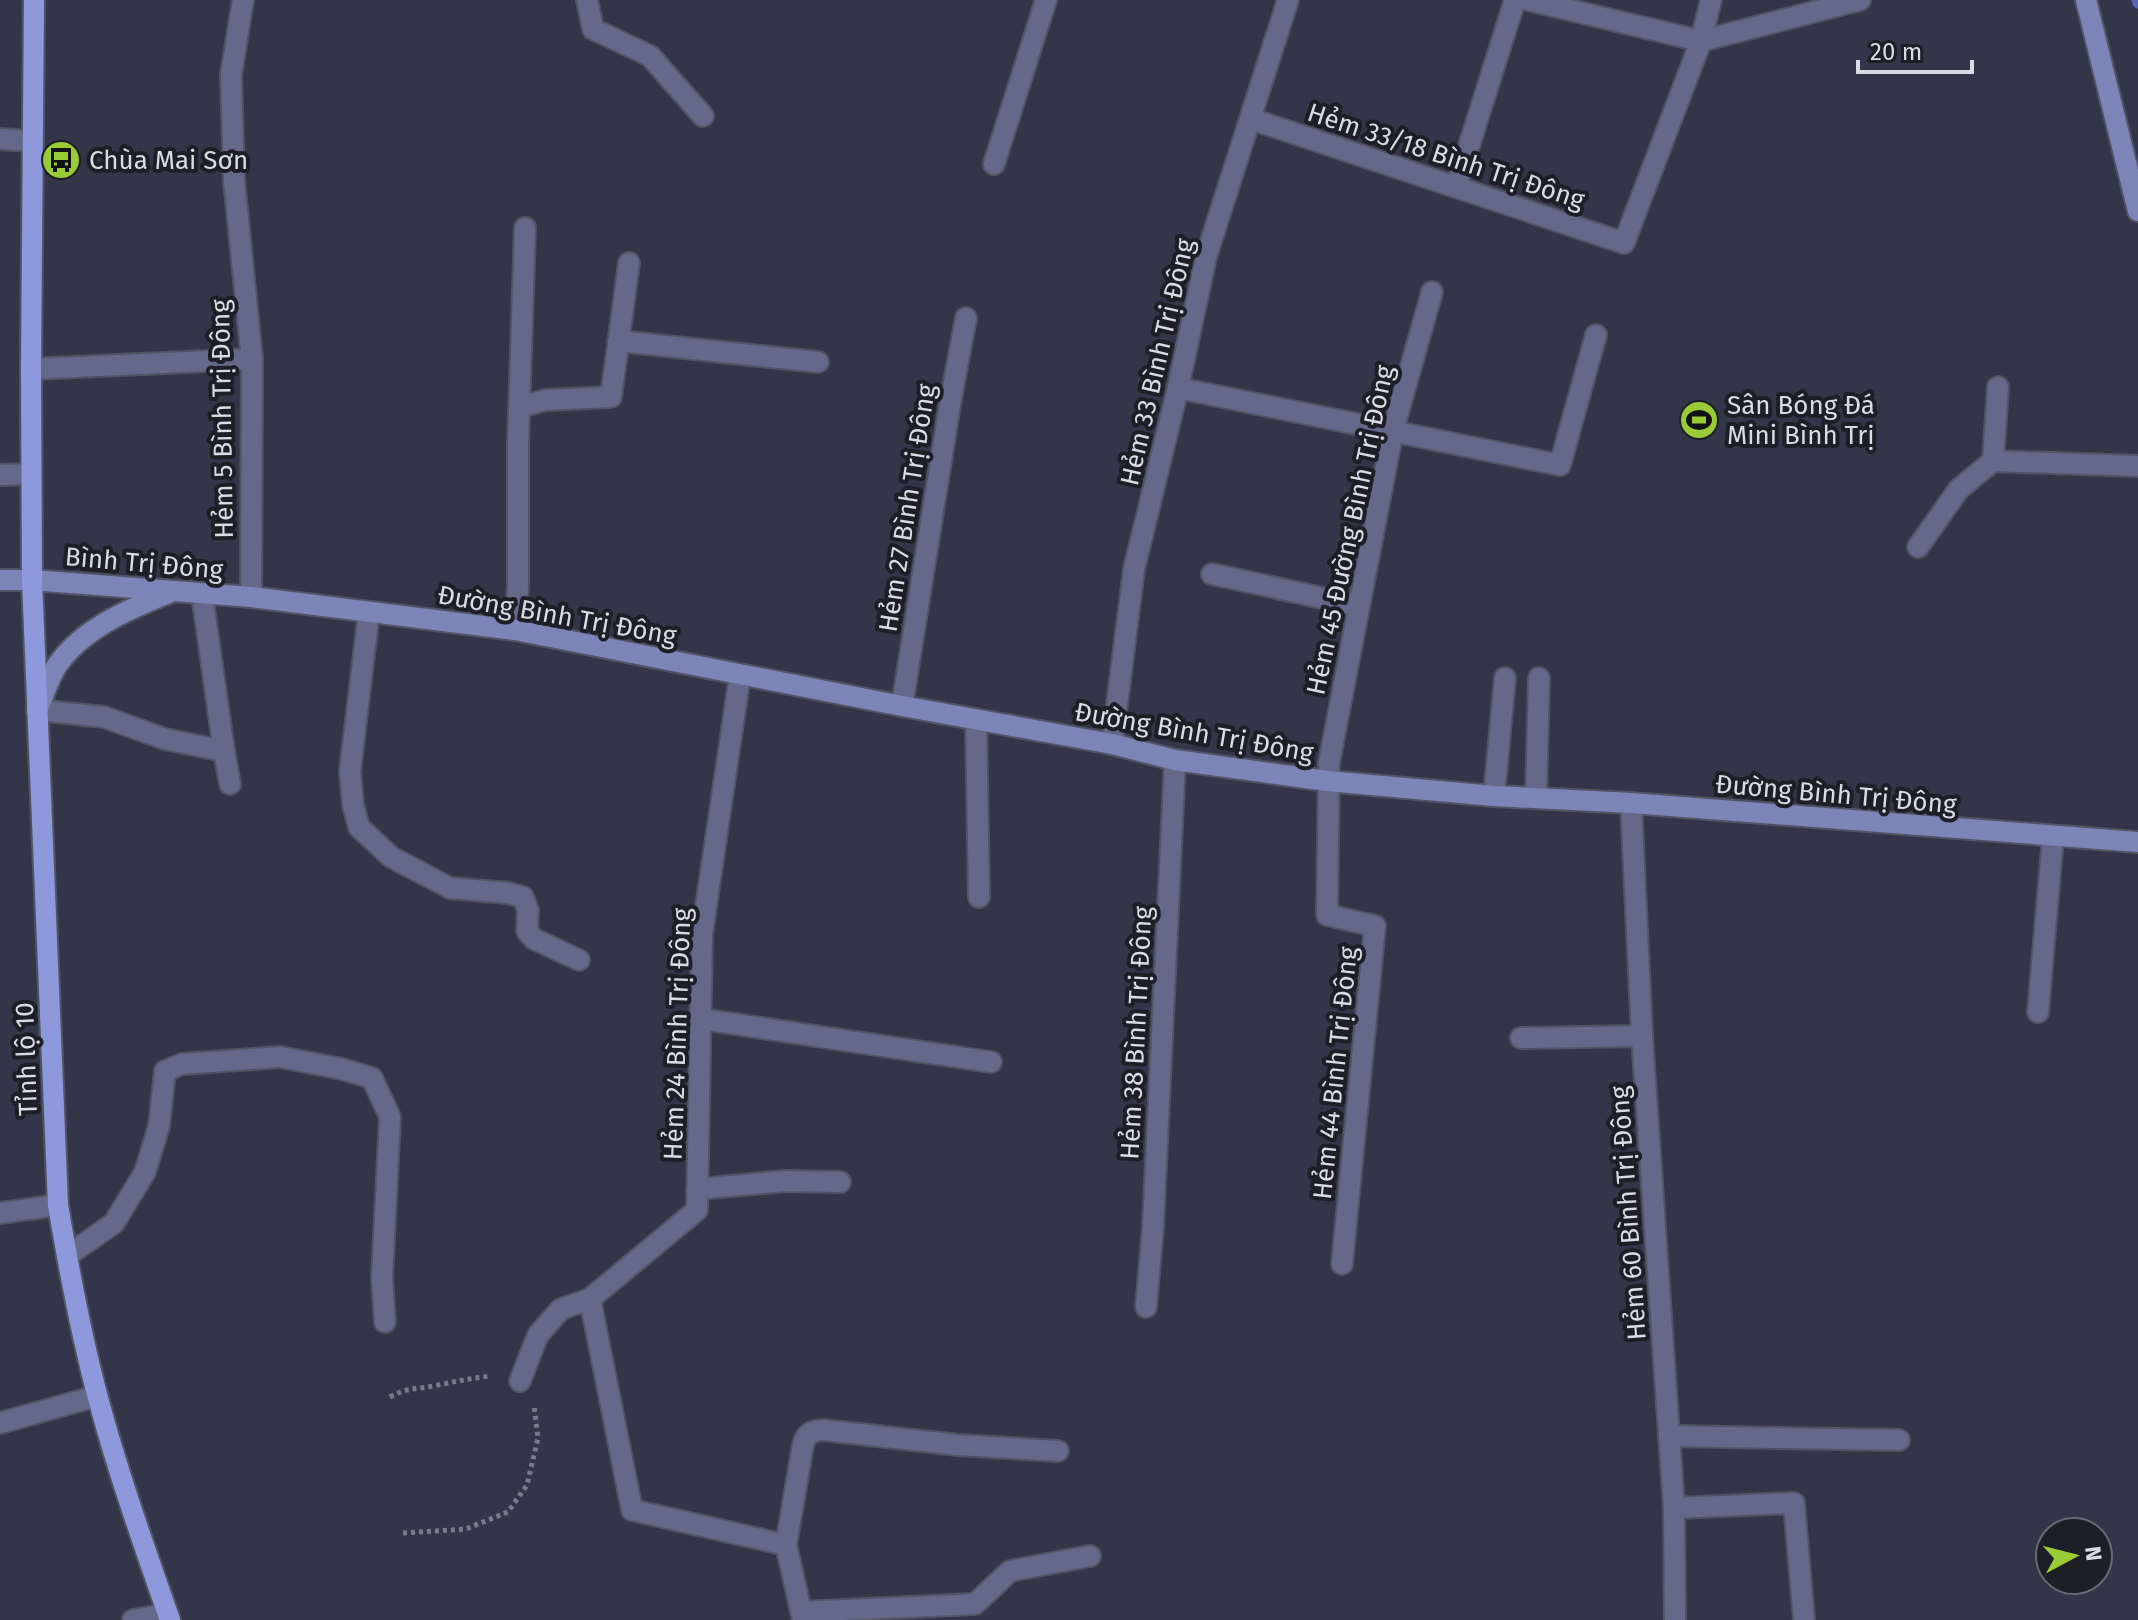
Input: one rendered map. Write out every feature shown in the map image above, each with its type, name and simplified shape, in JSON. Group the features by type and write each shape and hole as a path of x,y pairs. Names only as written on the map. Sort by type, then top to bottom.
{"main road":[{"name":"Tỉnh lộ 10","path":"34,0 32,580 58,1205 97,1396 128,1501 168,1617"}],"street":[{"name":"Hẻm 5 Bình Trị Đông","path":"243,0 231,75 234,180 252,359 251,597"},
{"path":"587,0 593,29 650,56 703,116"},
{"path":"994,164 1046,0"},
{"name":"Hẻm 33 Bình Trị Đông","path":"1112,744 1134,569 1206,257 1288,0"},
{"path":"1456,187 1515,0"},
{"path":"1528,0 1701,41 1860,0"},
{"path":"1701,41 1711,0"},
{"path":"2086,0 2138,211"},
{"name":"Hẻm 33/18 Bình Trị Đông","path":"1251,119 1624,243 1701,41"},
{"path":"0,139 33,141"},
{"path":"515,630 525,228"},
{"path":"521,407 545,400 611,397 629,263"},
{"name":"Hẻm 45 Đường Bình Trị Đông","path":"1327,781 1393,430 1432,292"},
{"name":"Hẻm 27 Bình Trị Đông","path":"902,706 966,318"},
{"path":"1178,388 1560,465 1596,335"},
{"path":"618,341 818,362"},
{"path":"31,369 252,359"},
{"path":"1993,461 1998,387"},
{"path":"1918,547 1959,489 1993,461 2138,466"},
{"path":"0,475 31,474"},
{"path":"1212,574 1359,606"},
{"name":"Bình Trị Đông","path":"0,580 251,597"},
{"path":"175,591 134,607 80,642 57,666 37,710 104,717 165,739 224,751"},
{"path":"202,594 230,784"},
{"name":"Đường Bình Trị Đông","path":"251,597 515,630 1112,744 1175,760 1327,781 1494,796 1631,803 2138,842"},
{"path":"369,612 350,771 353,805 359,827 391,857 450,888 523,897 528,910 527,931 534,939 579,960"},
{"name":"Hẻm 24 Bình Trị Đông","path":"590,1299 697,1210 702,934 740,675"},
{"path":"1494,796 1505,678"},
{"path":"1536,798 1539,678"},
{"path":"976,719 979,897"},
{"name":"Hẻm 38 Bình Trị Đông","path":"1146,1307 1153,1227 1175,760"},
{"name":"Hẻm 44 Bình Trị Đông","path":"1327,781 1327,915 1375,926 1342,1264"},
{"name":"Hẻm 60 Bình Trị Đông","path":"1631,803 1642,1036 1674,1508 1675,1620"},
{"path":"2038,1012 2053,837"},
{"path":"701,1019 991,1062"},
{"path":"1521,1038 1642,1036"},
{"path":"67,1256 114,1223 145,1172 159,1126 165,1071 182,1064 280,1057 342,1069 372,1078 390,1117 382,1278 385,1322"},
{"path":"697,1189 786,1181 840,1182"},
{"path":"0,1213 58,1205"},
{"path":"520,1381 538,1335 561,1309 590,1299 632,1510 786,1545"},
{"path":"0,1423 97,1396"},
{"path":"1058,1451 958,1445 823,1430 810,1432 803,1445 786,1545 802,1616 975,1604 1010,1571 1090,1556"},
{"path":"1669,1436 1899,1440"},
{"path":"1674,1508 1794,1503 1804,1620"},
{"path":"133,1620 168,1617"}],"path":[{"path":"390,1397 405,1389 430,1387 460,1379 491,1376 531,1383 538,1438 527,1485 508,1512 466,1529 403,1533"}],"place":[{"name":"Chùa Mai Sơn","path":"61,160"},
{"name":"Sân Bóng Đá Mini Bình Trị","path":"1699,420"}]}
